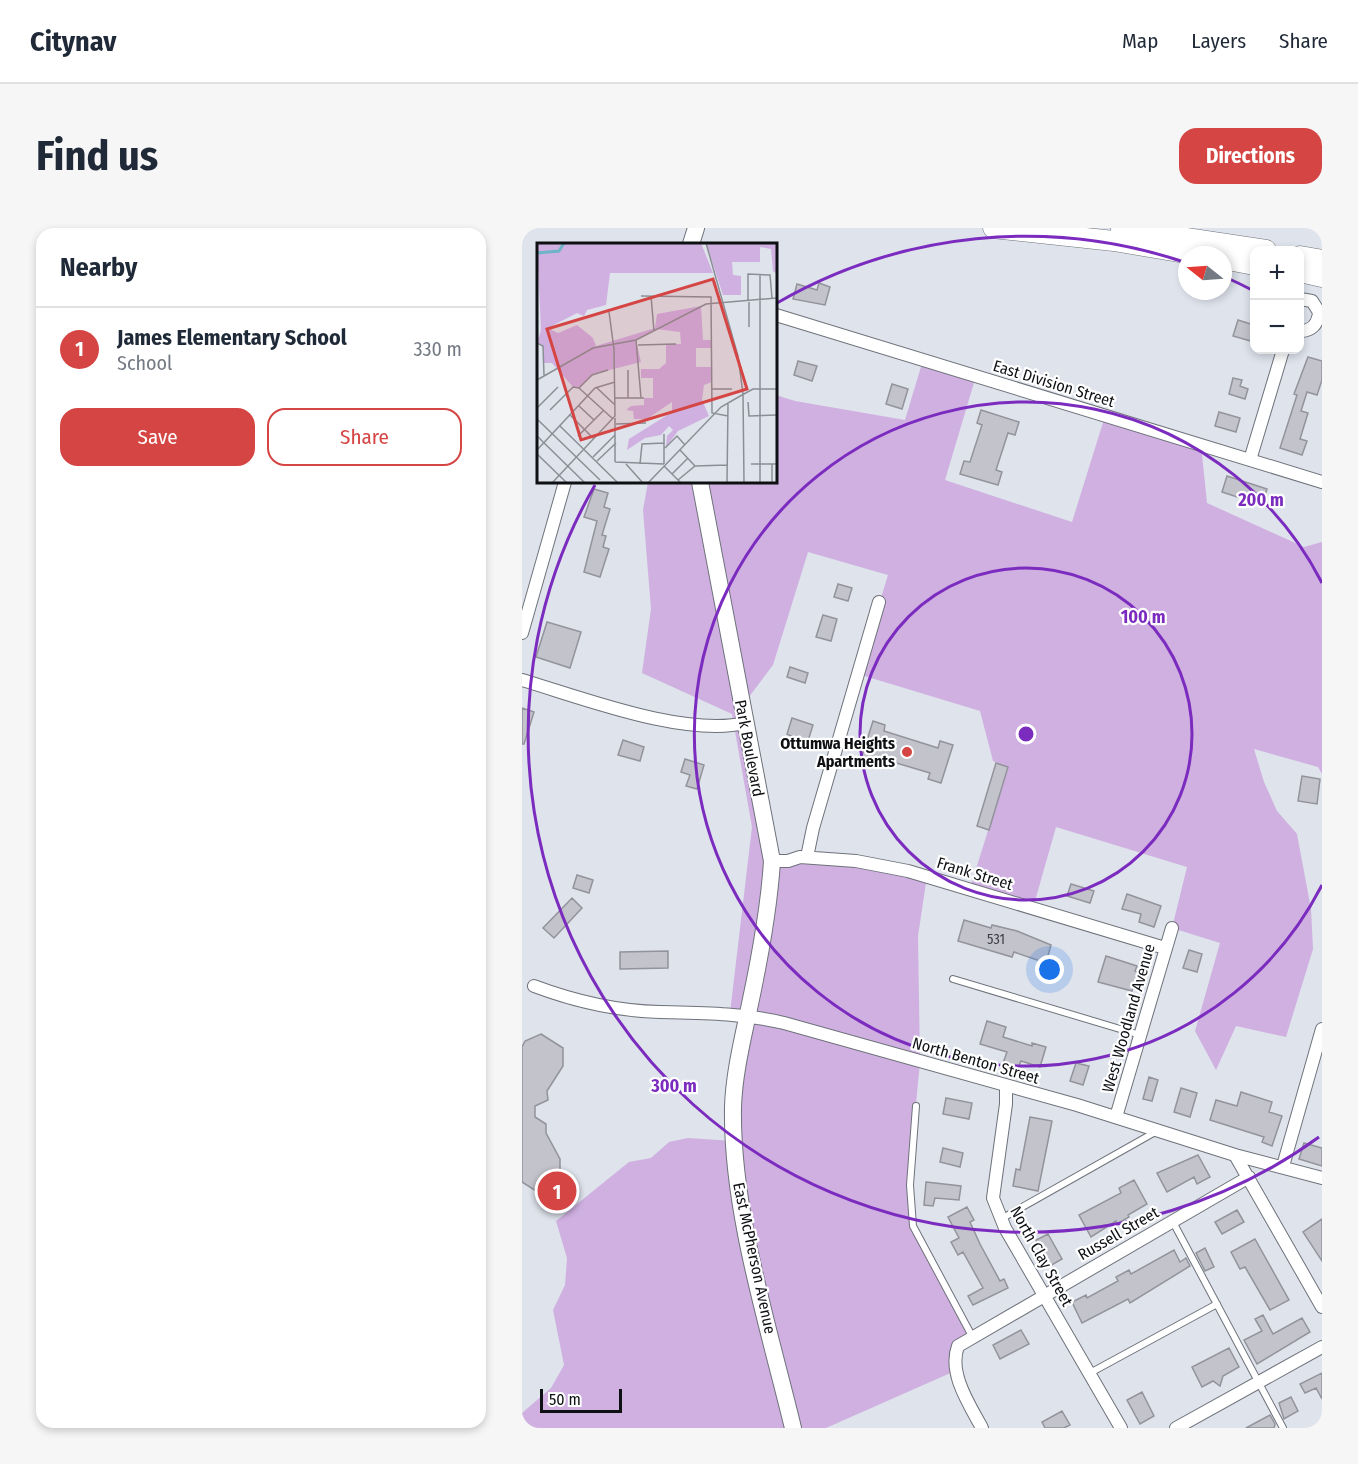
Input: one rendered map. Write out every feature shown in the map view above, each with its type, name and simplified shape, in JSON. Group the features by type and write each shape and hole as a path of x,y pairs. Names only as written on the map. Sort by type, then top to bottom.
{"highway":[{"path":"993,228 1114,241 1178,252"},
{"path":"1121,228 1250,248"},
{"path":"1304,257 1322,260"},
{"path":"1232,261 1250,263"},
{"path":"1304,273 1322,278"}],"main road":[{"path":"691,243 696,228"},
{"name":"Park Boulevard","path":"700,483 772,861 770,899 748,1014"},
{"name":"East McPherson Avenue","path":"748,1014 733,1106 735,1161 743,1218 793,1428"}],"street":[{"path":"1304,299 1312,301 1319,312 1316,324 1304,331"},
{"name":"East Division Street","path":"777,315 1322,482"},
{"path":"1250,460 1281,354"},
{"path":"522,633 565,483"},
{"path":"807,857 813,828 879,602"},
{"path":"522,680 633,712 682,722 707,726 746,723"},
{"name":"Frank Street","path":"772,861 807,857 856,861 908,870 1165,948"},
{"name":"West Woodland Avenue","path":"1116,1117 1172,928"},
{"name":"North Benton Street","path":"534,986 570,1000 616,1007 659,1012 748,1014 1116,1117 1235,1155 1322,1178"},
{"path":"1282,1166 1322,1029"},
{"name":"North Clay Street","path":"1006,1086 1006,1104 993,1198 1001,1219 1121,1428"},
{"path":"1235,1155 1322,1307"},
{"name":"Russell Street","path":"972,1336 1249,1177"},
{"path":"972,1336 958,1346 954,1358 955,1371 982,1428"},
{"path":"1176,1428 1322,1347"}],"lane":[{"path":"953,979 1140,1035"},
{"path":"916,1106 910,1185 913,1226 972,1336"},
{"path":"1001,1219 1158,1130"},
{"path":"1172,1221 1283,1428"},
{"path":"1090,1373 1217,1304"}],"shaded area":[{"path":"923,360 976,376 945,480 1072,522 1105,416 1201,445 1207,503 1304,547 1322,542 1322,774 1318,767 1254,749 1264,782 1277,811 1297,834 1311,909 1313,949 1286,1037 1236,1026 1216,1070 1195,1031 1220,943 1172,928 1187,867 1056,827 1033,908 970,888 1008,767 993,761 980,711 858,674 888,575 808,552 773,665 742,706 771,861 800,857 927,876 918,936 920,1062 910,1166 913,1226 972,1336 958,1346 955,1371 826,1428 522,1428 522,1413 551,1388 564,1365 553,1310 565,1285 567,1258 556,1221 629,1162 651,1158 669,1142 688,1138 733,1141 748,1015 730,1013 752,827 732,714 642,673 651,609 643,510 648,483 777,483 777,395 795,401 905,420"}],"building":[{"path":"819,283 830,287 825,305 793,299 797,284 817,290"},
{"path":"1238,320 1250,324 1250,341 1233,336"},
{"path":"1308,357 1322,361 1322,380 1317,395 1307,392 1301,411 1308,413 1300,439 1307,441 1302,455 1280,448 1297,395 1294,394"},
{"path":"798,361 817,366 812,381 794,375"},
{"path":"1233,378 1242,380 1240,386 1248,389 1245,399 1229,394"},
{"path":"892,384 908,389 902,409 886,404"},
{"path":"981,410 1019,422 1015,435 1008,433 996,470 1002,472 998,485 960,474 964,461 970,462 982,425 977,423"},
{"path":"1219,412 1240,418 1236,432 1215,426"},
{"path":"1227,476 1267,489 1262,505 1222,492"},
{"path":"594,489 608,493 604,507 610,509 602,535 606,536 603,547 609,549 600,577 584,572 597,521 584,517"},
{"path":"838,584 852,588 848,601 834,597"},
{"path":"823,615 837,619 831,641 816,637"},
{"path":"547,622 581,632 570,668 536,657"},
{"path":"790,667 808,673 805,683 787,677"},
{"path":"522,708 534,712 524,744 522,744"},
{"path":"792,718 813,725 807,744 787,734"},
{"name":"Ottumwa Heights Apartments","path":"873,721 885,725 884,731 938,748 940,741 953,745 941,783 928,779 930,773 876,757 874,763 861,759"},
{"path":"623,740 644,747 640,761 618,755"},
{"path":"685,759 704,765 697,789 686,786 690,775 681,772"},
{"path":"996,763 1008,767 989,830 977,826"},
{"path":"1302,776 1320,779 1317,804 1298,801"},
{"path":"577,875 593,880 589,893 573,888"},
{"path":"1071,884 1094,891 1090,903 1067,896"},
{"path":"1127,894 1161,906 1154,927 1139,922 1141,914 1122,909"},
{"path":"572,898 582,908 554,938 543,928"},
{"path":"964,920 991,928 992,925 1017,931 1051,945 1046,963 1014,952 1012,957 958,941"},
{"path":"1189,950 1202,954 1197,972 1183,968"},
{"path":"668,951 668,968 620,969 620,952"},
{"path":"1106,956 1137,966 1135,971 1138,972 1132,991 1098,982"},
{"path":"987,1021 1006,1027 1003,1037 1032,1046 1032,1043 1046,1047 1040,1067 1021,1061 1018,1068 1003,1063 1007,1052 980,1044"},
{"path":"541,1034 563,1048 563,1066 547,1091 548,1100 535,1106 535,1117 546,1124 546,1133 560,1159 560,1178 536,1191 522,1182 522,1047 525,1041"},
{"path":"1076,1063 1089,1066 1083,1085 1070,1081"},
{"path":"1149,1077 1158,1080 1152,1101 1143,1099"},
{"path":"1181,1088 1197,1093 1190,1117 1174,1112"},
{"path":"1241,1092 1272,1102 1269,1112 1282,1116 1272,1146 1262,1142 1264,1137 1210,1120 1216,1100 1237,1106"},
{"path":"946,1098 972,1103 969,1119 943,1114"},
{"path":"1030,1117 1052,1121 1038,1191 1013,1186 1016,1169 1020,1170"},
{"path":"1304,1143 1322,1148 1322,1166 1299,1159"},
{"path":"943,1148 963,1153 960,1167 940,1162"},
{"path":"1198,1155 1210,1177 1197,1184 1194,1177 1167,1192 1157,1173"},
{"path":"1134,1180 1147,1204 1128,1215 1129,1217 1117,1224 1116,1221 1091,1237 1079,1215 1121,1193 1119,1188"},
{"path":"926,1182 961,1186 959,1200 935,1198 933,1206 924,1205"},
{"path":"967,1207 974,1220 970,1222 980,1244 1000,1281 1004,1279 1008,1288 973,1305 968,1296 983,1288 963,1252 958,1255 951,1242 959,1238 948,1217"},
{"path":"1237,1210 1244,1222 1222,1234 1215,1222"},
{"path":"1322,1219 1322,1261 1303,1232"},
{"path":"1048,1234 1062,1259 1050,1266 1036,1240"},
{"path":"1255,1239 1289,1300 1270,1310 1245,1267 1240,1269 1231,1252"},
{"path":"1205,1248 1214,1267 1205,1271 1196,1253"},
{"path":"1174,1250 1180,1262 1186,1258 1190,1266 1130,1303 1128,1299 1082,1323 1072,1302 1086,1295 1087,1298 1118,1281 1116,1277 1129,1270 1131,1274"},
{"path":"1263,1315 1273,1334 1302,1318 1310,1332 1257,1364 1244,1340 1262,1331 1255,1319"},
{"path":"1021,1330 1029,1344 1000,1359 993,1345"},
{"path":"1229,1348 1239,1367 1223,1376 1220,1386 1213,1381 1202,1387 1192,1367"},
{"path":"1322,1373 1322,1399 1316,1388 1305,1393 1300,1384"},
{"path":"1142,1392 1154,1416 1140,1424 1127,1400"},
{"path":"1291,1397 1298,1411 1284,1419 1279,1403"},
{"path":"1062,1411 1070,1425 1064,1428 1045,1428 1042,1422"},
{"path":"1270,1415 1275,1424 1274,1428 1246,1428"}],"place":[{"name":"Ottumwa Heights Apartments","path":"907,752"},
{"name":"James Elementary School","path":"557,1191"}]}
